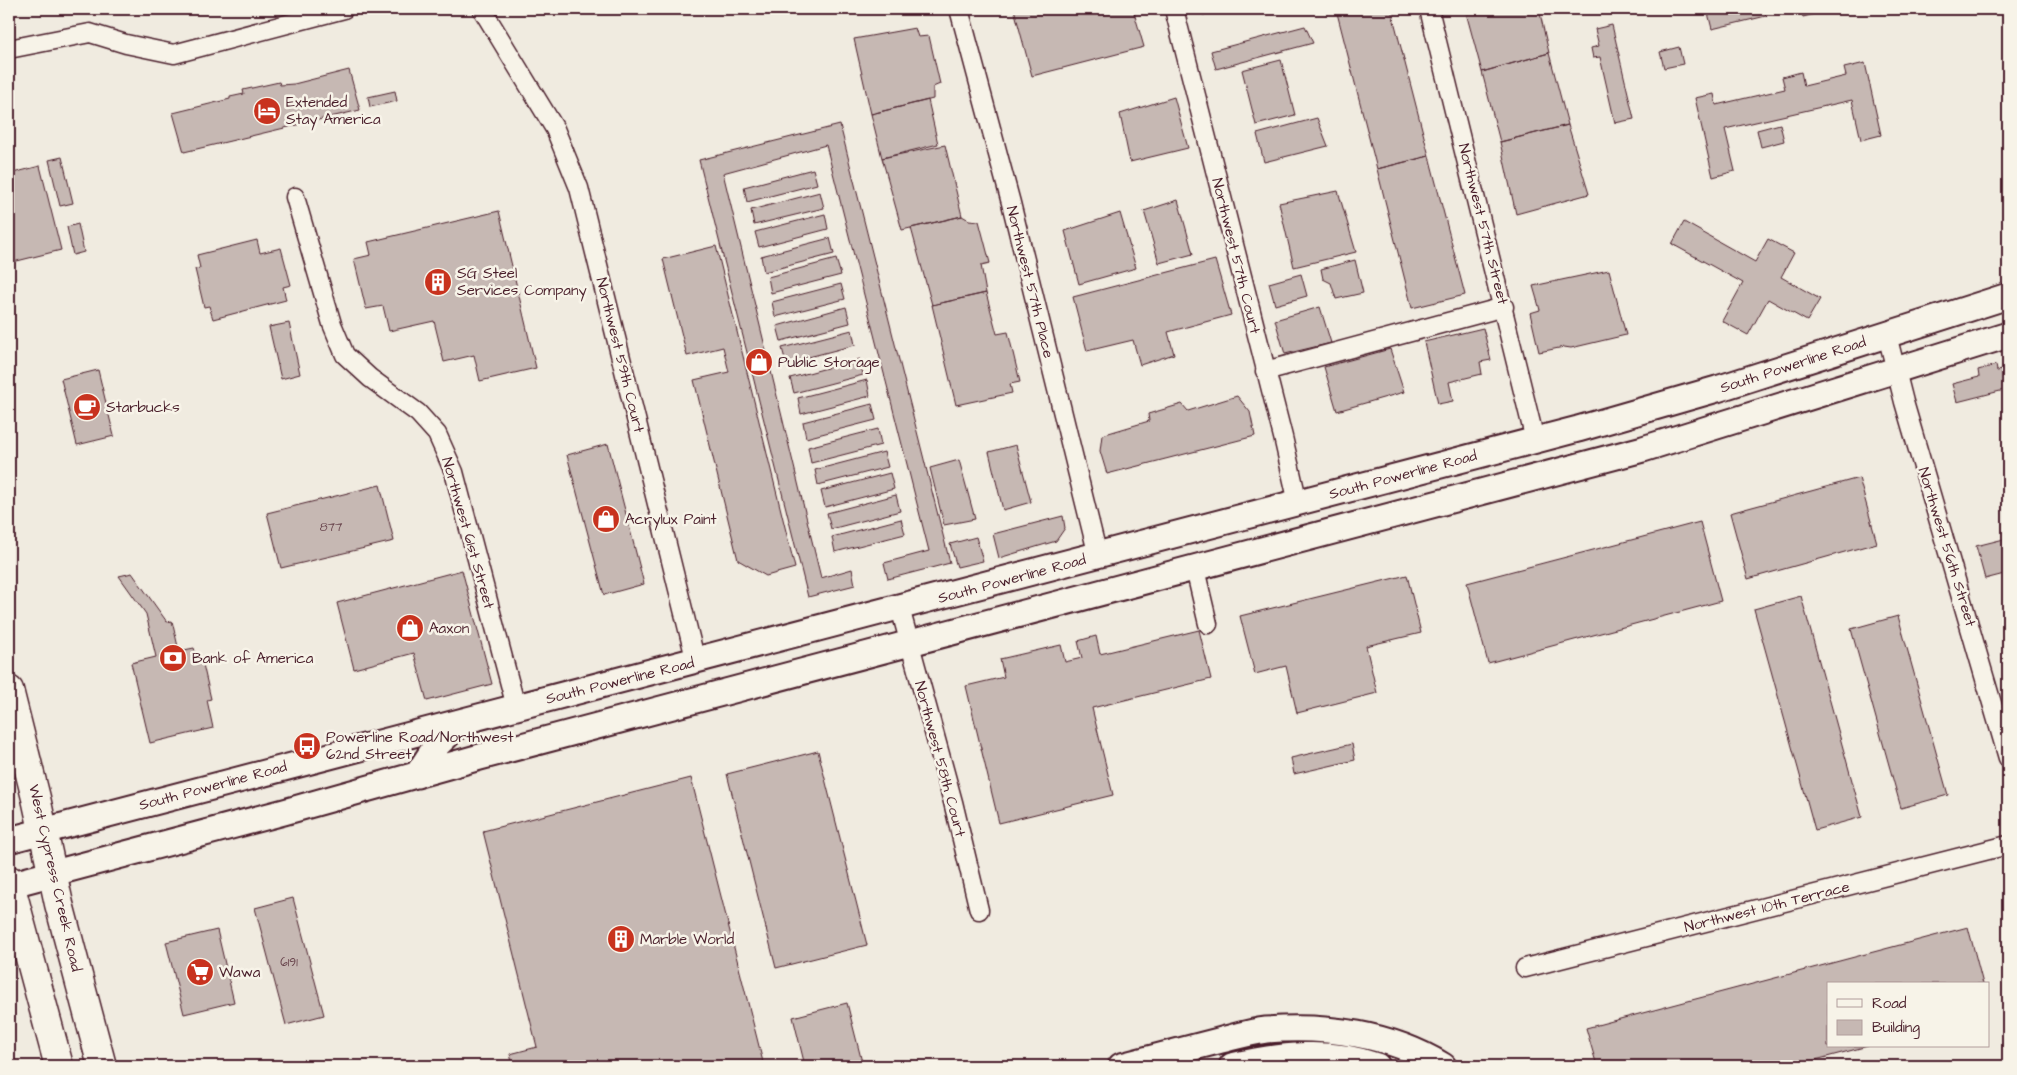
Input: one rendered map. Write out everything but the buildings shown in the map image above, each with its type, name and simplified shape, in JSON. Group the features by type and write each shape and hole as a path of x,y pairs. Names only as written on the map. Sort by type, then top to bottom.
{"main road":[{"name":"South Powerline Road","path":"9,840 516,707 696,662 1578,429 1717,389 2008,296"},
{"path":"59,1066 9,883 52,874 416,775 1487,492 1717,428 2008,335"},
{"path":"1536,478 1544,463 1578,429"},
{"path":"1487,492 1527,460 1532,453 1535,440"},
{"path":"1280,546 1296,516 1298,503"},
{"path":"665,709 685,683 696,662 709,676 740,689"},
{"name":"West Cypress Creek Road","path":"9,690 52,874 102,1066"},
{"path":"416,775 436,746 462,721"},
{"path":"1122,1066 1147,1063 1264,1030 1322,1029 1380,1039 1443,1066"},
{"path":"1232,1066 1292,1055 1346,1059 1377,1066"}],"street":[{"path":"9,49 90,33 126,44 174,54 344,9"},
{"name":"Northwest 59th Court","path":"482,9 555,129 579,188 696,662"},
{"name":"Northwest 57th Place","path":"959,9 1011,203 1098,556"},
{"name":"Northwest 57th Court","path":"1174,9 1298,503"},
{"name":"Northwest 57th Street","path":"1429,9 1504,307 1535,440"},
{"name":"Northwest 61st Street","path":"295,198 332,324 345,355 370,378 418,413 437,434 454,472 516,707"},
{"path":"1265,371 1504,307"},
{"name":"Northwest 56th Street","path":"1887,335 2008,758"},
{"path":"1195,569 1208,624"},
{"name":"Northwest 58th Court","path":"900,608 953,802 979,910"},
{"name":"Northwest 10th Terrace","path":"1525,968 2008,846"}],"place":[{"name":"Extended Stay America","path":"267,111"},
{"name":"SG Steel Services Company","path":"438,282"},
{"name":"Public Storage","path":"759,362"},
{"name":"Starbucks","path":"87,407"},
{"name":"Acrylux Paint","path":"606,519"},
{"name":"Aaxon","path":"410,628"},
{"name":"Bank of America","path":"173,658"},
{"name":"Powerline Road/Northwest 62nd Street","path":"307,746"},
{"name":"Marble World","path":"621,939"},
{"name":"Wawa","path":"200,972"}]}
